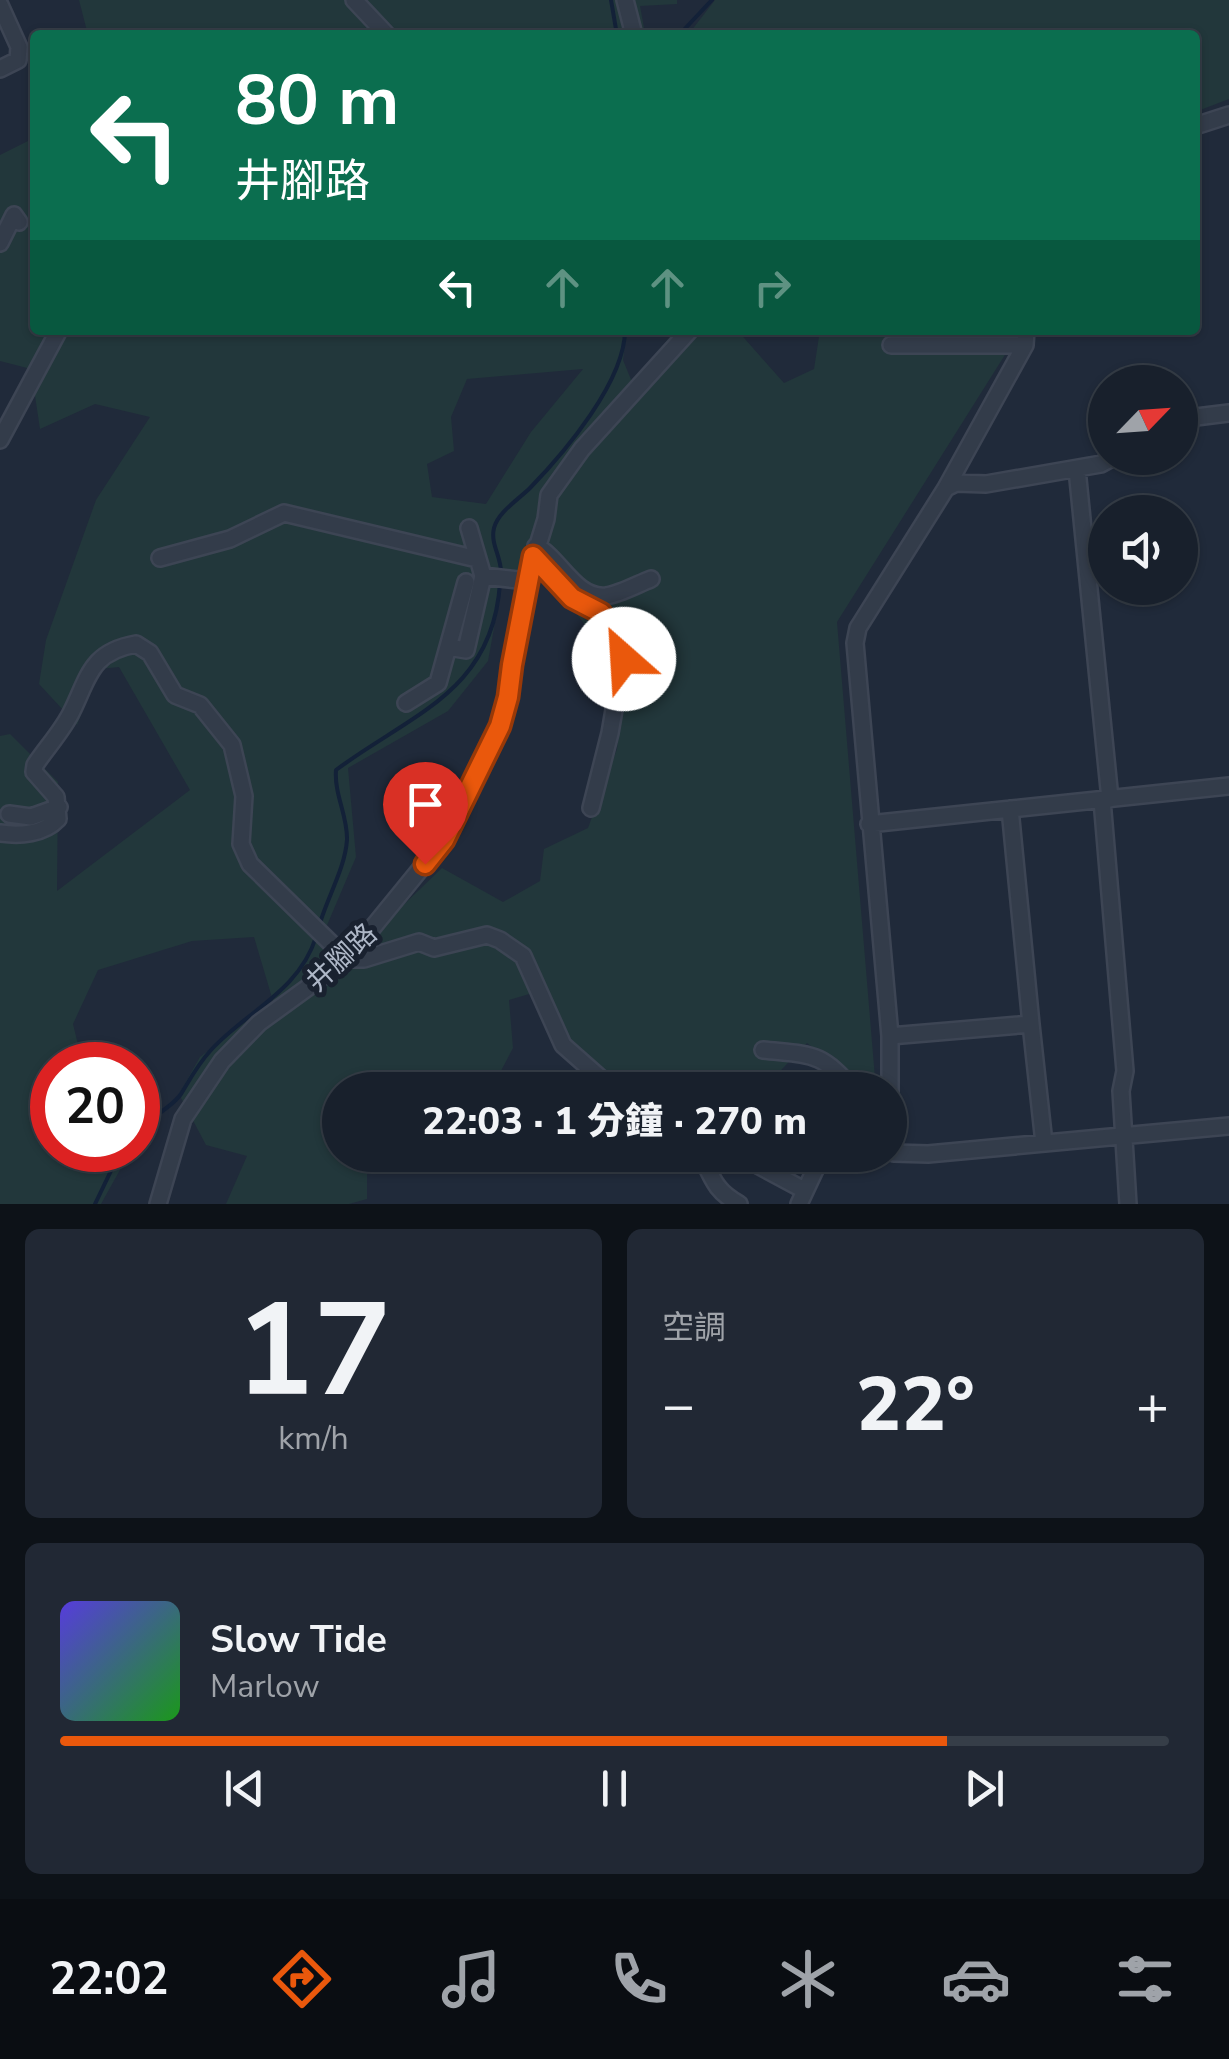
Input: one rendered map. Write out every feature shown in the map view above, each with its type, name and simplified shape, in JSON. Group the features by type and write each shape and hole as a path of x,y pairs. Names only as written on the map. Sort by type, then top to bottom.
{"street":[{"path":"354,0 383,30"},
{"path":"625,0 633,30"},
{"path":"0,6 19,48 18,60 0,70"},
{"path":"1200,124 1229,114"},
{"path":"0,244 14,215 19,222"},
{"path":"0,440 57,335"},
{"name":"井腳路","path":"158,1204 183,1119 222,1061 259,1024 347,959 444,840 500,726 527,581 546,520 549,495 620,404 685,335"},
{"path":"891,345 1026,338"},
{"path":"890,1072 855,643 858,628 946,488 1026,338"},
{"path":"1198,417 1229,413"},
{"path":"946,488 956,483 986,484 1088,467"},
{"path":"1077,469 1125,1071 1121,1092 1128,1204"},
{"path":"160,558 230,538 284,513 476,560"},
{"path":"448,648 466,650 483,576 470,528"},
{"path":"534,551 549,552 582,590 604,596 652,579"},
{"path":"534,551 572,598 601,613 625,646 610,733 590,808"},
{"path":"483,576 527,581"},
{"path":"406,703 438,683 466,582"},
{"path":"0,833 17,835 53,824 60,807 34,772 35,764 73,710 92,666 123,646 136,644 150,654 175,695 200,705 232,746 244,796 241,844 250,864 347,959 418,942 434,948 487,935 500,940 523,956 563,1045 594,1072"},
{"path":"869,824 1229,786"},
{"path":"9,814 31,817 60,807"},
{"path":"1010,809 1044,1143"},
{"path":"890,1036 1031,1024"},
{"path":"763,1050 819,1056 840,1072"},
{"path":"907,1153 1229,1126"},
{"path":"708,1172 723,1195 739,1204"},
{"path":"764,1172 802,1197 814,1172"}],"green space":[{"path":"79,0 677,0 677,4 640,6 644,30 87,30"},
{"path":"715,0 1229,0 1229,99 1200,110 1200,30 692,30"},
{"path":"30,140 30,335 626,335 623,360 632,382 672,335 741,335 784,383 814,369 819,335 892,335 893,354 1008,350 837,622 874,1072 845,1072 807,1043 779,1072 591,1072 571,1054 536,992 509,1000 513,1048 500,1072 322,1072 322,1172 367,1172 367,1199 349,1204 226,1204 247,1156 206,1145 179,1094 200,1057 273,1001 254,937 192,941 98,970 73,1024 77,1042 30,1042 30,1172 119,1172 101,1204 0,1204 0,736 10,734 58,782 57,891 190,790 119,667 98,669 77,725 39,684 46,640 96,500 150,417 95,404 40,429 31,369 0,361 0,155","holes":["583,369 531,432 486,504 432,497 427,464 454,451 451,417 467,379","504,573 550,577 585,625 628,648 617,749 588,828 544,849 540,881 503,902 442,868 345,961 322,937 356,857 348,768 448,711 488,661"]}],"waterway":[{"path":"611,0 616,30"},
{"path":"684,30 712,0"},
{"path":"501,574 494,540 496,522 544,473 591,415 615,371 624,335"},
{"path":"320,923 346,850 336,770 419,715 465,675 482,650 494,620 500,583"},
{"path":"160,1113 177,1099 211,1050 285,986 308,956 316,937"},
{"path":"95,1204 110,1172"}],"route":[{"path":"425,864 444,840 500,726 533,556 572,598 601,613 625,646 624,659"}]}
